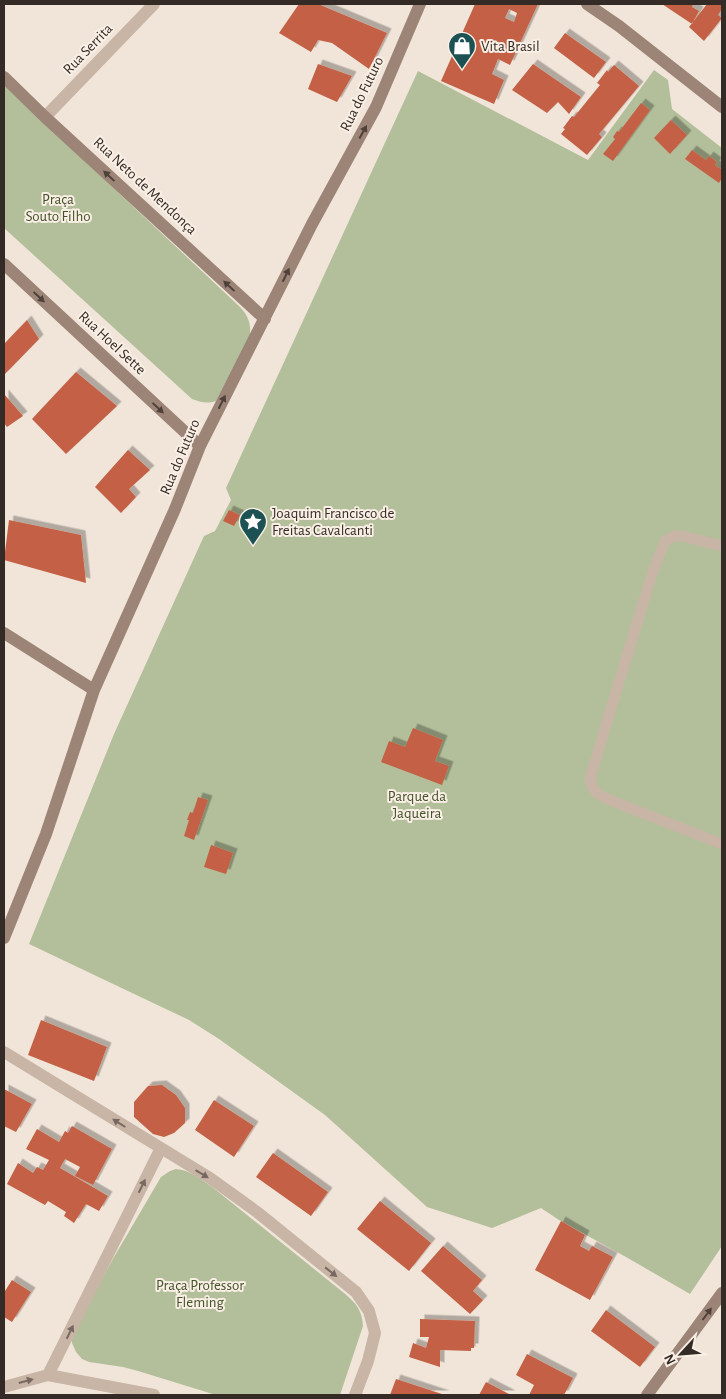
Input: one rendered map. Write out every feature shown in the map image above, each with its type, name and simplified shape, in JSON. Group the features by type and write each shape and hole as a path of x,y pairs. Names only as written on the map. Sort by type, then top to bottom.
{"street":[{"name":"Rua Serrita","path":"45,116 154,4"},
{"name":"Rua do Futuro","path":"4,938 46,834 94,690 175,509 200,446 312,224 376,107 420,4"},
{"path":"587,4 619,26 722,107"},
{"name":"Rua Neto de Mendonça","path":"4,77 265,319"},
{"name":"Rua Hoel Sette","path":"4,264 200,446"},
{"path":"4,633 94,690"},
{"path":"4,1052 210,1178 257,1212 356,1292 369,1311 375,1333 368,1361 355,1395"},
{"path":"48,1375 161,1148"},
{"path":"647,1395 722,1293"},
{"path":"4,1388 48,1375 154,1395"}],"lane":[{"path":"722,546 682,536 674,536 665,541 650,580 590,779 593,789 600,796 612,802 722,844"}],"green space":[{"name":"Parque da Jaqueira","path":"654,70 668,80 672,109 722,148 722,1246 690,1294 541,1208 492,1228 427,1207 325,1115 219,1039 189,1020 29,944 114,734 204,536 215,531 231,500 226,488 418,71 588,160"},
{"name":"Praça Souto Filho","path":"4,85 245,313 250,326 250,335 216,401 204,402 192,399 4,228"},
{"name":"Praça Professor Fleming","path":"176,1169 190,1173 211,1186 344,1293 355,1304 360,1311 363,1326 340,1395 216,1395 123,1367 89,1362 82,1359 76,1352 72,1343 75,1328 161,1177"}],"building":[{"path":"299,4 318,4 387,33 369,69 332,43 318,40 311,52 279,33"},
{"path":"475,4 538,4 510,65 498,59 492,74 504,80 494,104 441,81","holes":["509,9 517,13 514,22 505,18"]},
{"path":"662,4 693,4 692,7 699,11 692,24"},
{"path":"707,4 722,4 722,9 718,15 722,18 704,41 689,27"},
{"path":"565,33 606,62 594,78 554,48"},
{"path":"318,64 352,76 337,102 308,89"},
{"path":"533,64 581,97 569,114 558,102 547,113 512,90"},
{"path":"614,65 639,86 599,134 602,137 587,155 561,134 572,116 574,117 600,85 597,83 607,70 608,72"},
{"path":"641,103 650,110 613,161 603,154 615,139 613,137 617,131 619,132"},
{"path":"671,120 687,135 670,154 654,138"},
{"path":"692,150 706,160 709,156 717,162 715,165 722,170 722,178 719,183 685,159"},
{"path":"27,320 39,339 4,375 4,344"},
{"path":"76,372 117,406 66,454 32,419"},
{"path":"4,394 23,416 7,427 4,423"},
{"path":"128,450 150,470 129,489 136,497 121,513 95,487"},
{"path":"229,510 240,515 234,526 223,521"},
{"path":"9,520 81,535 86,583 4,560"},
{"path":"413,728 443,740 435,761 449,766 442,785 381,762 389,741 405,747"},
{"path":"198,797 208,800 194,840 184,836 189,820 187,820 190,812 193,813"},
{"path":"211,845 233,853 226,874 204,867"},
{"path":"41,1020 107,1047 94,1081 28,1055"},
{"path":"162,1085 176,1095 185,1108 185,1123 174,1133 164,1137 153,1134 134,1117 134,1102 148,1086"},
{"path":"4,1089 32,1104 16,1132 4,1126"},
{"path":"214,1100 254,1126 234,1157 195,1130"},
{"path":"72,1126 112,1149 93,1185 75,1176 80,1167 65,1159 60,1168 108,1196 99,1211 86,1204 74,1223 64,1216 66,1212 48,1201 45,1205 7,1184 18,1163 33,1173 37,1167 43,1170 49,1160 26,1149 37,1129 59,1142 65,1131 68,1133"},
{"path":"273,1153 328,1192 311,1216 256,1177"},
{"path":"380,1201 431,1243 409,1271 357,1229"},
{"path":"561,1221 585,1235 580,1246 589,1251 592,1246 613,1257 590,1300 535,1270"},
{"path":"443,1246 482,1280 473,1291 483,1300 470,1314 421,1271"},
{"path":"12,1280 31,1292 12,1322 4,1317 4,1290"},
{"path":"606,1310 655,1347 640,1367 591,1331"},
{"path":"420,1319 475,1321 474,1348 471,1348 471,1351 440,1350 440,1367 409,1357 413,1343 426,1348 429,1337 420,1337"},
{"path":"527,1354 573,1378 564,1395 529,1395 534,1385 516,1375"},
{"path":"396,1379 445,1395 390,1395"},
{"path":"486,1382 511,1395 479,1395"}],"place":[{"name":"Vita Brasil","path":"462,70"},
{"name":"Joaquim Francisco de Freitas Cavalcanti","path":"253,546"}]}
